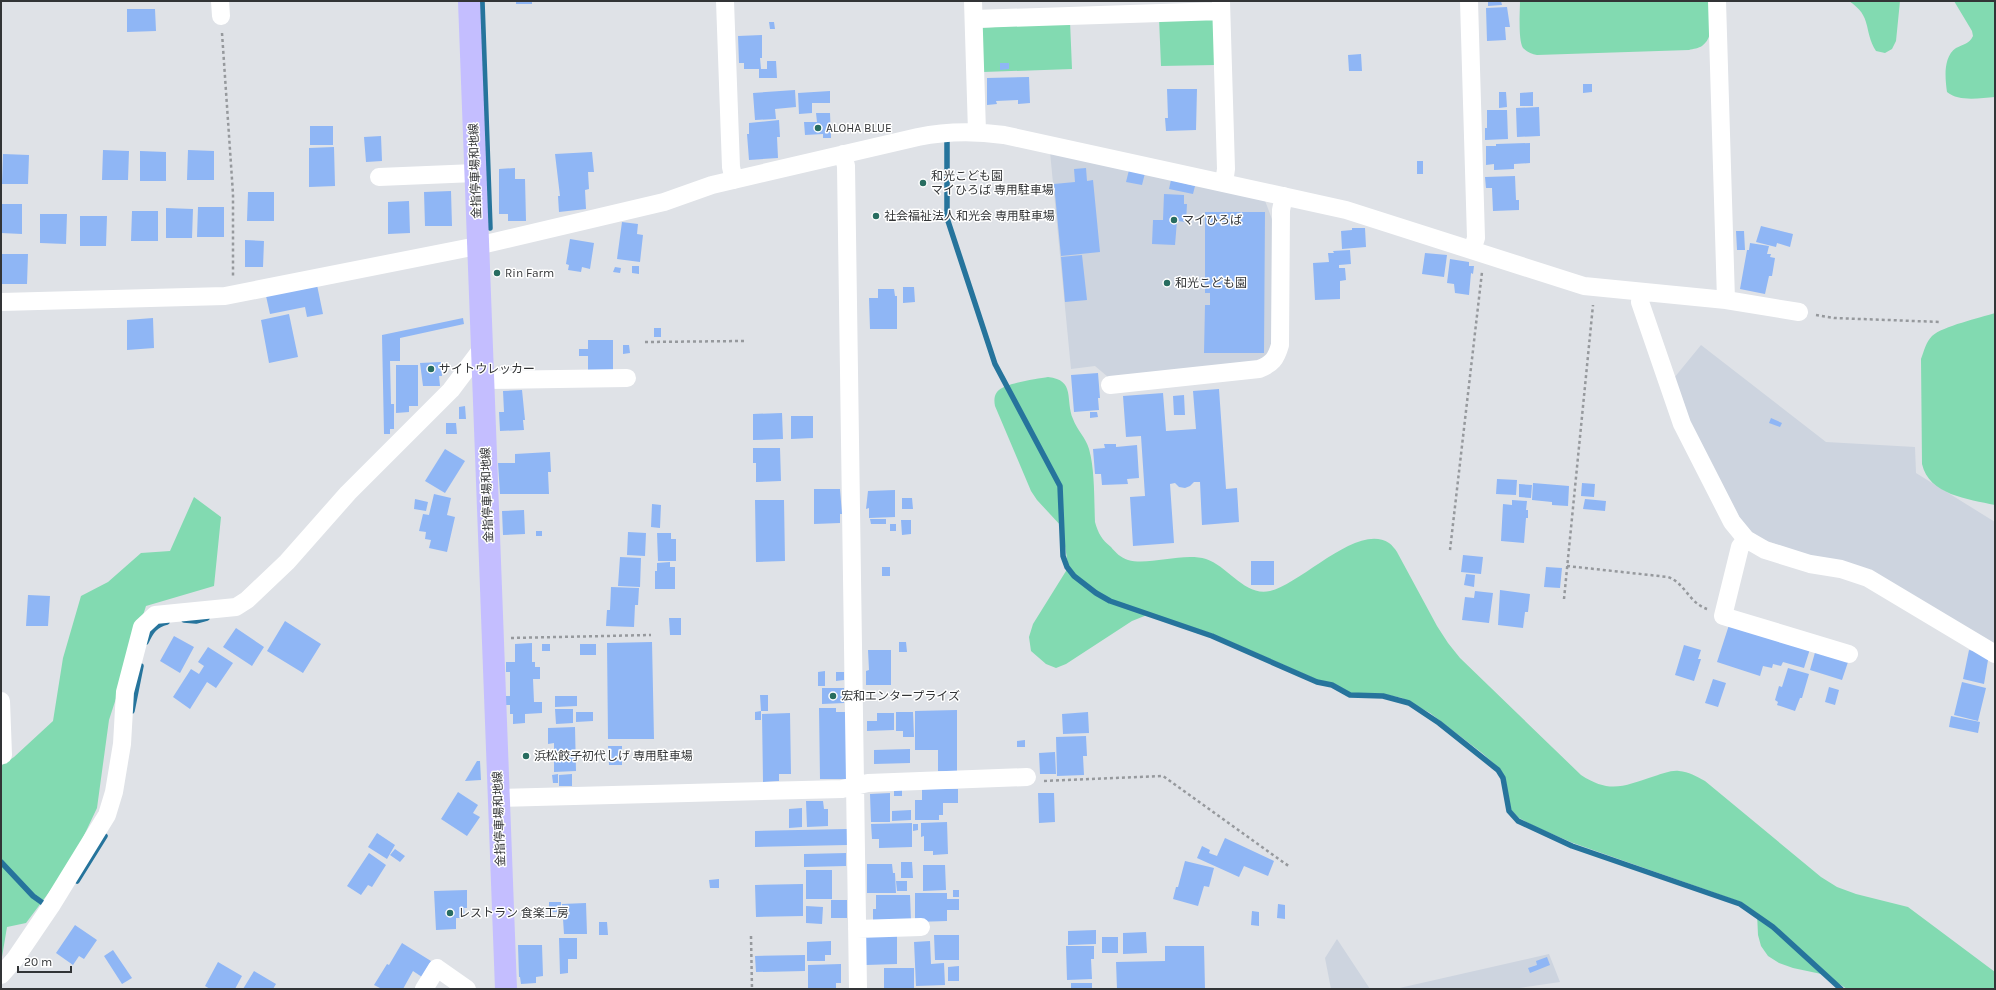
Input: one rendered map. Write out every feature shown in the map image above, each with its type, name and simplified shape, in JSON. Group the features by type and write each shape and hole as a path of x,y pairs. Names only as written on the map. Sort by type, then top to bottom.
{"main road":[{"name":"金指停車場和地線","path":"469,1 506,989"}],"street":[{"path":"725,1 731,167 734,180"},
{"path":"1469,1 1476,238 1479,253"},
{"path":"1717,1 1726,300"},
{"path":"977,132 973,10 1221,6 1226,170 1224,183"},
{"path":"1,302 234,294 477,246 664,202 712,185 924,136 950,132 977,132 1004,135 1346,210 1584,286 1726,300 1799,312"},
{"path":"844,154 846,166 858,989"},
{"path":"379,176 475,173"},
{"path":"1110,385 1259,369 1270,365 1277,356 1280,345 1281,210 1284,196"},
{"path":"1641,292 1640,302 1682,424 1732,522 1746,539 1765,550 1810,564 1850,572 1868,578 1995,654"},
{"path":"1,975 15,959 50,907 107,815 114,792 122,744 125,692 142,627 154,615 236,607 246,600 287,562 348,493 451,390 482,350"},
{"path":"483,380 627,378"},
{"path":"1746,539 1740,547 1723,616 1849,654"},
{"path":"1,701 3,755"},
{"path":"498,798 842,789 868,783 1027,777"},
{"path":"857,929 921,927"},
{"path":"424,989 436,968 467,989"}],"path":[{"path":"220,9 233,194 234,294"},
{"path":"1450,550 1483,265 1479,253"},
{"path":"1564,599 1595,287"},
{"path":"1799,312 1834,318 1941,322"},
{"path":"645,342 744,340"},
{"path":"1567,566 1668,576 1678,582 1696,604 1723,614"},
{"path":"492,638 651,636"},
{"path":"1027,777 1034,781 1163,776 1290,866"},
{"path":"751,936 752,989"}],"shaded area":[{"name":"和光こども園","path":"1050,152 1264,198 1273,222 1272,344 1270,353 1257,361 1108,377 1095,366 1071,369"},
{"path":"1701,345 1826,442 1915,447 1916,473 1995,522 1995,644 1871,571 1812,557 1759,538 1744,526 1694,433 1674,378"},
{"path":"1337,939 1370,989 1331,989 1325,958"},
{"path":"1549,954 1560,982 1513,989 1395,989"}],"green space":[{"path":"1520,1 1711,1 1711,31 1706,42 1702,46 1689,50 1537,55 1526,51 1521,44"},
{"path":"1849,1 1900,1 1896,41 1892,49 1885,53 1876,51 1870,37 1865,18 1857,7"},
{"path":"1954,1 1995,1 1995,97 1964,98 1957,97 1947,92 1946,68 1949,57 1956,48 1968,42 1973,36 1972,31"},
{"path":"1159,18 1215,20 1216,65 1161,66"},
{"path":"1070,21 1072,69 983,72 982,28"},
{"path":"1995,313 1995,505 1962,498 1951,494 1933,483 1926,474 1922,464 1921,359 1928,341 1937,332"},
{"path":"1048,377 1063,382 1066,387 1073,419 1088,445 1093,476 1096,526 1103,539 1116,553 1125,559 1146,561 1197,557 1206,559 1222,568 1253,590 1261,592 1270,591 1283,586 1346,547 1362,541 1376,539 1389,543 1397,552 1437,626 1460,658 1581,775 1600,785 1609,786 1626,785 1673,771 1686,772 1699,777 1821,877 1837,887 1856,894 1908,907 1995,972 1995,989 1847,989 1826,975 1793,968 1779,963 1768,956 1761,946 1758,935 1757,913 1741,902 1573,843 1519,818 1511,810 1505,777 1500,769 1482,753 1430,713 1402,698 1383,694 1351,693 1333,683 1318,680 1213,634 1162,617 1147,615 1132,621 1066,664 1056,668 1046,664 1031,651 1029,637 1033,624 1066,571 1068,565 1062,527 1037,500 1031,491 995,406 994,400 997,392 1006,386"},
{"path":"194,497 221,517 214,586 146,606 109,720 97,808 71,863 26,923 7,927 2,957 1,766 14,757 53,721 63,658 81,596 108,582 141,553 170,551"}],"building":[{"path":"516,1 532,1 532,4 516,4"},
{"path":"1488,1 1501,1 1502,5 1488,6"},
{"path":"1507,7 1510,27 1505,27 1506,40 1487,41 1486,8"},
{"path":"127,9 155,9 156,31 127,32"},
{"path":"769,22 774,22 775,29 770,29"},
{"path":"762,35 762,58 760,58 761,69 744,69 744,63 739,63 738,36"},
{"path":"1361,54 1362,71 1349,71 1348,55"},
{"path":"767,61 776,61 777,78 759,78 759,69 767,69"},
{"path":"1000,63 1009,63 1009,69 1000,70"},
{"path":"1029,77 1030,103 1018,104 1018,100 996,101 997,104 987,105 987,78"},
{"path":"1583,84 1592,84 1592,92 1583,93"},
{"path":"1167,89 1197,89 1196,130 1166,131 1165,118 1168,118"},
{"path":"795,90 796,107 775,109 776,119 755,120 753,93"},
{"path":"830,91 830,103 812,103 812,113 799,114 798,93"},
{"path":"1499,92 1506,92 1507,107 1499,108"},
{"path":"1533,92 1533,106 1520,106 1520,93"},
{"path":"1539,107 1540,136 1517,137 1516,108"},
{"path":"1487,110 1507,110 1508,139 1485,140"},
{"path":"816,113 830,113 831,138 823,138 823,134 805,135 804,122 817,122"},
{"path":"779,120 780,137 777,137 778,158 749,160 747,134 749,134 749,123"},
{"path":"310,126 333,126 333,145 310,145"},
{"path":"381,136 382,161 366,162 364,137"},
{"path":"1530,143 1530,163 1514,164 1514,169 1494,170 1494,164 1486,165 1486,146 1496,146 1496,144"},
{"path":"334,147 335,186 309,187 309,148"},
{"path":"103,150 129,151 128,180 102,180"},
{"path":"188,150 214,151 214,180 187,180"},
{"path":"140,151 166,152 166,181 140,181"},
{"path":"592,152 594,172 588,172 589,189 585,190 586,209 559,212 558,196 560,196 555,154"},
{"path":"3,154 29,155 28,184 2,184"},
{"path":"1417,161 1423,161 1423,174 1417,174"},
{"path":"515,168 515,179 525,179 526,221 508,221 508,214 499,214 499,169"},
{"path":"1086,168 1087,181 1093,180 1100,252 1061,256 1054,184 1075,182 1074,169"},
{"path":"1129,170 1145,173 1142,185 1126,182"},
{"path":"1515,176 1516,200 1519,200 1519,210 1493,211 1492,188 1486,188 1485,177"},
{"path":"1171,180 1195,186 1193,194 1169,189"},
{"path":"451,191 452,226 425,226 424,192"},
{"path":"248,192 274,192 274,221 247,221"},
{"name":"マイひろば","path":"1164,194 1184,195 1184,204 1187,204 1186,222 1177,221 1175,245 1152,244 1153,220 1163,220"},
{"path":"409,201 410,233 388,234 388,202"},
{"path":"1,204 22,204 22,234 1,233"},
{"path":"198,207 224,207 224,237 197,237"},
{"path":"166,208 193,209 192,238 166,238"},
{"path":"132,211 158,211 158,241 131,241"},
{"path":"1205,212 1265,212 1264,353 1204,353 1205,305 1210,305 1210,293 1205,293"},
{"path":"40,214 67,214 66,244 40,243"},
{"path":"80,216 107,216 106,246 80,246"},
{"path":"622,222 638,224 637,234 643,235 640,262 617,259"},
{"path":"1761,226 1793,234 1790,247 1777,243 1776,247 1756,242"},
{"path":"1352,228 1365,228 1366,247 1342,249 1341,231 1352,230"},
{"path":"1736,231 1744,231 1745,250 1737,250"},
{"path":"570,239 594,243 590,269 582,267 581,272 568,270 569,265 566,264"},
{"path":"245,240 264,241 263,267 245,267"},
{"path":"1750,243 1769,246 1767,254 1771,254 1770,257 1775,258 1772,276 1769,276 1765,294 1740,289 1747,250 1749,250"},
{"path":"1350,250 1351,264 1339,265 1339,268 1345,268 1346,280 1340,281 1340,299 1315,300 1313,263 1329,262 1328,253 1334,253 1333,251"},
{"path":"1425,253 1447,255 1444,277 1422,274"},
{"path":"1,254 28,254 27,284 1,284"},
{"path":"1082,255 1087,300 1065,302 1061,257"},
{"path":"1450,259 1469,262 1469,266 1474,266 1473,274 1471,273 1469,295 1455,293 1454,284 1447,283"},
{"path":"632,266 639,266 639,274 632,273"},
{"path":"615,267 621,268 620,273 613,272"},
{"path":"317,285 323,314 307,317 305,307 270,314 266,296"},
{"path":"903,287 914,287 915,302 903,303"},
{"path":"878,289 894,289 895,296 897,296 897,329 870,329 869,298 878,298"},
{"path":"289,314 298,357 269,363 261,320"},
{"path":"153,318 154,348 127,350 127,320"},
{"path":"463,318 464,324 400,338 400,361 390,361 391,404 394,404 394,429 390,429 390,434 384,434 382,335"},
{"path":"654,328 661,328 661,337 654,337"},
{"path":"588,340 613,340 613,372 588,373 588,356 579,356 579,349 588,349"},
{"path":"623,345 629,345 630,353 623,354"},
{"path":"441,362 442,376 439,376 440,386 423,386 420,363"},
{"path":"396,365 418,365 418,406 409,406 409,412 396,413"},
{"path":"1098,373 1100,398 1098,398 1099,410 1074,412 1071,375"},
{"path":"1219,389 1226,489 1237,488 1239,522 1202,525 1200,482 1194,482 1185,488 1179,487 1175,483 1170,484 1174,543 1133,546 1130,497 1145,496 1141,436 1126,437 1123,396 1163,393 1166,431 1196,429 1193,391"},
{"path":"522,390 525,420 523,420 524,430 500,431 499,412 504,412 503,391"},
{"path":"1184,395 1185,415 1174,415 1173,396"},
{"path":"465,406 466,419 459,419 459,407"},
{"path":"1090,412 1097,412 1098,417 1090,418"},
{"path":"782,413 783,439 753,440 753,414"},
{"path":"791,416 813,416 813,438 791,439"},
{"path":"1771,418 1782,423 1780,427 1769,423"},
{"path":"446,423 456,423 457,434 446,434"},
{"path":"1104,444 1116,444 1116,447 1137,445 1139,478 1127,479 1128,484 1102,485 1101,474 1095,474 1093,449 1105,448"},
{"path":"753,448 780,448 781,481 756,482 756,463 753,463"},
{"path":"445,449 465,461 445,493 425,481"},
{"path":"550,452 551,472 548,472 549,494 500,494 498,463 515,463 515,454"},
{"path":"1497,479 1517,480 1516,495 1496,494"},
{"path":"1533,483 1569,486 1568,506 1552,505 1552,502 1532,500"},
{"path":"1582,483 1595,484 1594,497 1581,496"},
{"path":"1519,484 1532,485 1531,498 1519,497"},
{"path":"814,489 840,489 842,514 840,514 840,523 814,524"},
{"path":"895,490 895,517 869,518 869,508 866,509 868,491"},
{"path":"434,494 451,498 447,515 455,517 447,552 429,548 431,540 425,539 426,532 419,531 423,514 429,515"},
{"path":"902,498 912,498 913,509 902,509"},
{"path":"415,499 428,502 426,511 414,509"},
{"path":"1585,499 1606,501 1605,511 1583,509"},
{"path":"755,500 784,500 785,561 756,562"},
{"path":"1512,500 1527,501 1526,510 1528,510 1528,518 1526,518 1524,543 1501,541 1503,504 1512,505"},
{"path":"652,504 661,505 660,528 651,527"},
{"path":"524,510 525,534 503,535 502,511"},
{"path":"870,519 886,519 886,524 871,524"},
{"path":"901,520 911,520 911,534 902,535"},
{"path":"890,524 896,524 896,531 890,531"},
{"path":"536,531 542,531 542,536 536,536"},
{"path":"628,532 646,533 645,556 627,555"},
{"path":"657,533 671,533 671,539 676,539 676,561 658,561"},
{"path":"1463,555 1483,557 1481,574 1461,572"},
{"path":"620,557 641,558 640,587 618,586"},
{"path":"1251,561 1274,561 1274,585 1251,585"},
{"path":"670,562 670,567 675,567 675,589 655,589 655,571 657,571 657,563"},
{"path":"882,567 890,567 890,576 882,576"},
{"path":"1546,567 1562,568 1560,588 1544,587"},
{"path":"1466,574 1475,575 1474,587 1464,585"},
{"path":"611,587 639,588 638,605 635,605 634,627 606,626 607,610 610,610"},
{"path":"1500,590 1530,594 1528,612 1525,612 1523,628 1498,625"},
{"path":"1475,591 1493,593 1489,623 1462,620 1465,597 1474,598"},
{"path":"28,595 50,596 48,626 26,626"},
{"path":"669,618 681,618 681,635 670,635"},
{"path":"285,621 321,644 303,673 267,651"},
{"path":"1729,625 1810,649 1804,668 1783,662 1781,666 1773,664 1772,668 1763,666 1760,676 1717,662"},
{"path":"236,628 264,647 252,666 223,647"},
{"path":"174,636 194,647 180,673 160,661"},
{"path":"652,642 654,739 608,739 607,643"},
{"path":"899,642 906,642 907,652 899,652"},
{"path":"532,643 532,662 535,662 535,667 540,667 540,679 533,679 534,702 542,702 542,713 525,714 525,723 513,724 513,714 510,714 510,705 506,705 506,696 510,696 510,672 506,672 506,662 515,662 515,644"},
{"path":"542,644 550,644 550,651 542,651"},
{"path":"580,644 596,644 596,655 580,655"},
{"path":"1684,645 1701,650 1698,659 1701,659 1694,681 1675,675"},
{"path":"208,647 233,663 216,688 207,682 190,709 173,697 191,669 199,674 204,666 198,662"},
{"path":"1816,649 1849,659 1842,680 1810,670"},
{"path":"868,650 891,650 891,685 866,685 866,671 869,670"},
{"path":"1969,650 1989,654 1984,684 1963,679"},
{"path":"1788,668 1809,674 1802,698 1800,698 1795,711 1777,705 1778,702 1775,700 1779,686 1782,687"},
{"path":"825,671 825,686 818,686 818,672"},
{"path":"836,672 844,672 844,680 836,681"},
{"path":"1713,679 1726,683 1718,707 1705,703"},
{"path":"1962,682 1986,688 1978,721 1954,715"},
{"path":"1829,687 1839,690 1835,705 1825,702"},
{"path":"822,688 844,688 844,703 822,704"},
{"path":"760,695 768,695 768,711 761,711"},
{"path":"555,696 577,696 577,706 555,707"},
{"path":"819,708 836,708 836,712 846,712 847,779 820,779"},
{"path":"555,709 573,709 573,723 556,724"},
{"path":"957,710 957,771 938,771 938,750 915,750 915,711"},
{"path":"761,711 761,720 755,720 755,712"},
{"path":"576,712 593,712 593,721 576,722"},
{"path":"896,712 913,712 914,737 903,737 903,731 896,731"},
{"path":"1088,712 1089,733 1063,734 1062,714"},
{"path":"790,713 791,774 779,774 779,781 763,782 762,714"},
{"path":"877,713 894,713 894,730 867,731 867,721 877,721"},
{"path":"1951,716 1980,722 1978,733 1949,727"},
{"path":"575,727 576,771 554,772 554,743 548,744 548,728"},
{"path":"1086,736 1087,756 1083,756 1084,775 1057,776 1056,737"},
{"path":"1025,740 1025,747 1017,747 1017,741"},
{"path":"608,746 622,746 622,765 609,765"},
{"path":"910,749 910,763 874,764 874,750"},
{"path":"1055,752 1056,774 1040,774 1039,753"},
{"path":"477,761 480,761 481,780 465,781"},
{"path":"558,774 558,783 553,783 552,775"},
{"path":"572,774 572,786 559,786 559,775"},
{"path":"894,789 902,789 902,796 894,796"},
{"path":"922,789 958,789 958,803 943,803 943,815 939,815 939,820 915,820 915,800 922,800"},
{"path":"458,792 478,805 473,813 480,817 467,836 441,819"},
{"path":"890,793 890,822 871,822 870,794"},
{"path":"1038,793 1054,793 1055,822 1039,823"},
{"path":"806,801 823,801 824,809 828,809 828,826 807,827"},
{"path":"802,808 802,827 789,828 789,809"},
{"path":"911,810 911,820 892,821 892,811"},
{"path":"947,822 948,854 933,855 933,851 924,851 924,836 921,837 921,823"},
{"path":"912,823 912,847 879,848 879,839 872,839 871,824"},
{"path":"913,824 918,824 918,830 913,831"},
{"path":"847,829 847,845 755,847 755,831"},
{"path":"377,833 395,845 387,859 368,847"},
{"path":"1225,838 1274,861 1268,876 1244,866 1239,877 1197,858 1202,846 1210,850 1209,853 1217,856"},
{"path":"395,849 405,856 400,862 390,855"},
{"path":"369,853 386,865 372,887 368,885 361,895 347,886"},
{"path":"846,853 846,866 804,867 804,854"},
{"path":"1185,861 1214,868 1209,887 1204,886 1198,906 1173,899"},
{"path":"901,862 912,862 913,878 901,878"},
{"path":"867,864 892,864 893,873 895,873 896,893 867,893"},
{"path":"923,865 945,865 946,890 923,891"},
{"path":"806,870 832,870 832,899 806,899"},
{"path":"719,879 719,888 710,888 709,880"},
{"path":"896,881 907,881 907,891 897,891"},
{"path":"803,884 803,916 756,917 755,885"},
{"name":"レストラン 食楽工房","path":"467,890 467,908 464,908 465,918 456,918 456,929 436,930 434,891"},
{"path":"953,890 959,890 959,897 953,897"},
{"path":"915,893 947,893 947,899 959,899 959,910 947,910 947,921 915,922"},
{"path":"876,895 910,895 911,921 873,922 873,909 876,909"},
{"path":"831,900 847,900 847,918 831,918"},
{"path":"549,902 561,902 561,912 549,912"},
{"path":"586,903 587,934 564,934 562,904"},
{"path":"1278,904 1285,905 1285,919 1277,918"},
{"path":"806,906 823,907 822,924 806,923"},
{"path":"1252,911 1259,912 1259,926 1251,925"},
{"path":"599,922 607,922 608,935 599,935"},
{"path":"75,925 97,940 84,959 79,956 73,965 56,953"},
{"path":"1096,930 1096,944 1068,945 1068,931"},
{"path":"1146,932 1147,953 1123,954 1123,933"},
{"path":"934,935 959,935 959,960 935,960"},
{"path":"866,936 897,936 897,964 866,965"},
{"path":"1102,937 1118,937 1118,953 1102,953"},
{"path":"559,938 577,938 577,959 568,959 568,973 560,974"},
{"path":"831,941 831,955 825,955 825,961 807,961 807,942"},
{"path":"930,941 931,964 944,963 945,985 916,986 914,942"},
{"path":"402,943 431,961 422,977 413,971 403,989 382,989 374,985 387,964 389,965"},
{"path":"518,945 542,945 543,976 536,977 536,983 521,984 519,977"},
{"path":"1066,946 1094,946 1094,959 1091,959 1092,979 1067,980"},
{"path":"1165,946 1204,946 1205,989 1117,989 1116,962 1165,961"},
{"path":"113,950 132,978 122,984 104,956"},
{"path":"805,955 805,971 756,972 755,956"},
{"path":"1547,957 1550,965 1530,973 1528,968 1537,965 1536,961"},
{"path":"218,962 242,976 235,989 210,989 205,986"},
{"path":"841,964 841,983 836,983 836,989 808,989 808,965"},
{"path":"959,966 959,981 948,981 948,967"},
{"path":"884,968 914,968 914,989 884,989"},
{"path":"254,971 276,984 273,989 243,989"},
{"path":"1071,983 1092,983 1092,989 1071,989"}],"waterway":[{"path":"482,1 490,228"},
{"path":"947,141 947,218 995,364 1060,486 1063,556 1067,567 1074,576 1096,593 1110,601 1212,636 1317,682 1332,685 1350,695 1383,696 1409,703 1439,723 1498,770 1503,778 1509,811 1518,821 1572,846 1740,904 1773,927 1841,989"},
{"path":"184,620 196,621 207,618"},
{"path":"146,642 154,629 167,622"},
{"path":"132,711 141,666"},
{"path":"77,881 105,836"},
{"path":"1,862 33,896 47,906"}],"place":[{"name":"ALOHA BLUE","path":"818,128"},
{"name":"和光こども園 マイひろば 専用駐車場","path":"923,183"},
{"name":"社会福祉法人和光会 専用駐車場","path":"876,216"},
{"name":"マイひろば","path":"1174,220"},
{"name":"Rin Farm","path":"497,273"},
{"name":"和光こども園","path":"1167,283"},
{"name":"サイトウレッカー","path":"431,369"},
{"name":"宏和エンタープライズ","path":"833,696"},
{"name":"浜松餃子初代しげ 専用駐車場","path":"526,756"},
{"name":"レストラン 食楽工房","path":"450,913"}]}
